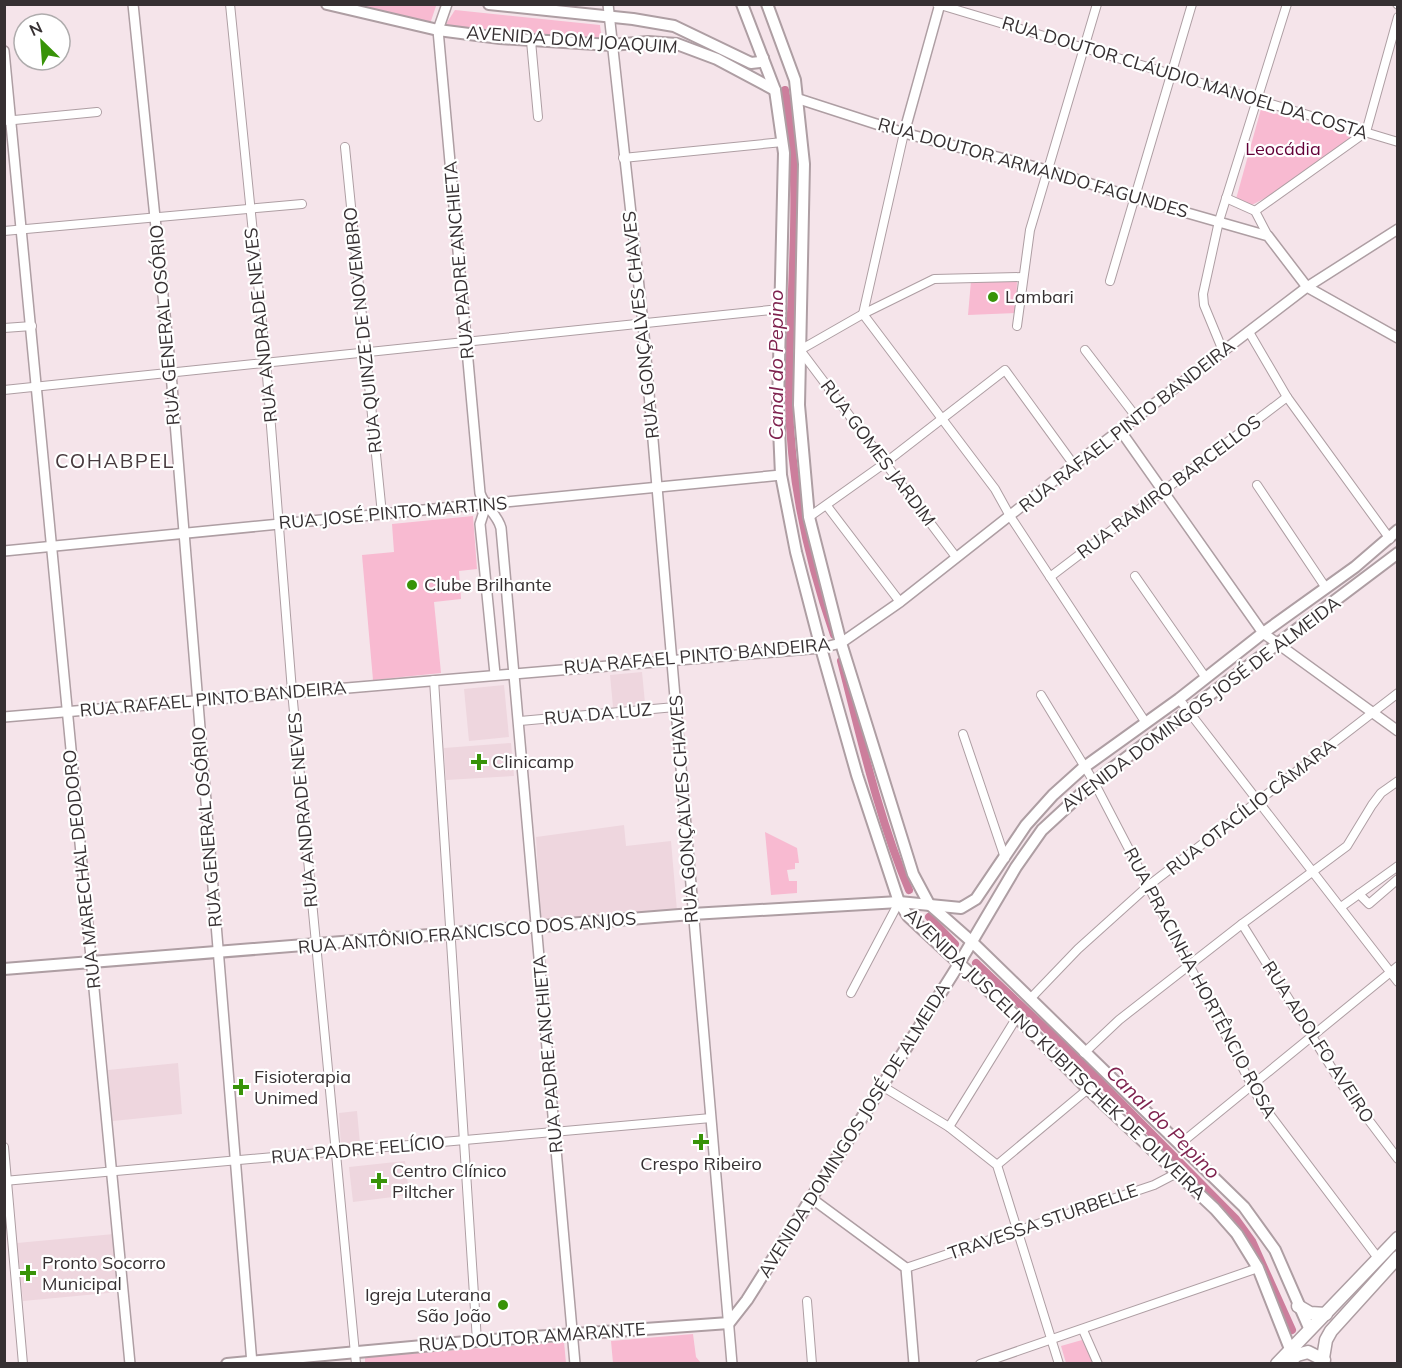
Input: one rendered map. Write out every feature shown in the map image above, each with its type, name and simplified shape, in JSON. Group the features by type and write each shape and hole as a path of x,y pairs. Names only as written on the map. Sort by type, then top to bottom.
{"main road":[{"name":"AVENIDA DOM JOAQUIM","path":"327,4 438,30 531,41 611,45 648,42 677,44 717,59 775,90"},
{"name":"AVENIDA DOM JOAQUIM","path":"489,4 609,16 674,26 751,63 760,62 763,58"},
{"name":"AVENIDA JUSCELINO KUBITSCHEK DE OLIVEIRA","path":"742,4 775,90 783,142 794,163 800,350 797,406 809,517 841,643 913,874 929,904 971,941 1180,1144 1260,1226 1275,1251 1310,1330"},
{"name":"AVENIDA JUSCELINO KUBITSCHEK DE OLIVEIRA","path":"767,4 799,99 780,309 781,475 796,552 821,648 857,776 899,902 908,916 1017,1017 1237,1234 1258,1268 1290,1349"},
{"path":"780,405 797,406"},
{"name":"AVENIDA DOMINGOS JOSÉ DE ALMEIDA","path":"929,904 947,908 969,905 976,899 1038,810 1083,768 1179,699 1394,535"},
{"name":"AVENIDA DOMINGOS JOSÉ DE ALMEIDA","path":"729,1323 747,1300 959,964 1016,867 1042,830 1094,782 1398,553"},
{"name":"RUA ANTÔNIO FRANCISCO DOS ANJOS","path":"4,969 692,914 899,902 929,904"},
{"path":"1277,1364 1398,1238"},
{"path":"1324,1360 1326,1340 1331,1331 1393,1271 1398,1257"},
{"path":"1298,1306 1310,1314 1326,1314"},
{"name":"RUA DOUTOR AMARANTE","path":"227,1364 477,1341 729,1323"},
{"path":"1310,1330 1324,1360"},
{"path":"1287,1364 1297,1355 1308,1352 1324,1360"}],"street":[{"name":"RUA GENERAL OSÓRIO","path":"133,4 171,373 252,1363"},
{"name":"RUA ANDRADE NEVES","path":"230,4 266,363 292,691 356,1364"},
{"name":"RUA PADRE ANCHIETA","path":"447,4 438,30 480,493 500,522 520,721 575,1364"},
{"name":"RUA GONÇALVES CHAVES","path":"608,4 642,323 673,660 692,914 732,1364"},
{"path":"1017,326 1030,230 1097,4"},
{"path":"1110,281 1192,4"},
{"path":"1223,351 1204,305 1203,294 1219,221 1287,4"},
{"path":"939,5 904,133 863,314 995,489 1010,516 1146,723"},
{"name":"RUA DOUTOR CLÁUDIO MANOEL DA COSTA","path":"939,5 1398,142"},
{"path":"1255,211 1366,132 1398,17"},
{"path":"531,41 538,117"},
{"name":"RUA MARECHAL DEODORO","path":"4,51 8,120 23,229 66,711 113,1170 130,1364"},
{"name":"RUA DOUTOR ARMANDO FAGUNDES","path":"799,99 904,133 1047,170 1268,236"},
{"path":"8,120 97,112"},
{"path":"623,158 783,142"},
{"name":"RUA QUINZE DE NOVEMBRO","path":"345,147 382,513"},
{"path":"1226,198 1255,211 1268,236 1308,287 1398,338"},
{"path":"4,231 302,204"},
{"name":"RUA RAFAEL PINTO BANDEIRA","path":"4,717 821,648 841,643 900,602 1074,465 1308,287 1398,229"},
{"path":"800,350 863,314 934,279 1022,277"},
{"path":"4,390 780,309"},
{"path":"4,328 32,326"},
{"path":"1249,332 1287,398 1394,535"},
{"name":"RUA GOMES JARDIM","path":"800,350 956,557"},
{"path":"1085,350 1137,418"},
{"path":"809,517 885,463 1005,370 1074,465"},
{"name":"RUA RAMIRO BARCELLOS","path":"1050,577 1287,398"},
{"path":"1120,430 1263,633 1398,731"},
{"name":"RUA JOSÉ PINTO MARTINS","path":"4,550 382,513 490,508 657,487 781,475"},
{"path":"1257,485 1326,588"},
{"path":"827,506 900,602"},
{"path":"490,508 480,524 495,674"},
{"path":"480,524 491,517 500,522"},
{"path":"1136,576 1206,678"},
{"path":"434,680 477,1341"},
{"name":"RUA OTACÍLIO CÂMARA","path":"1030,999 1078,949 1148,886 1260,802 1398,693"},
{"name":"RUA PRACINHA HORTÊNCIO ROSA","path":"1041,695 1083,768 1094,782 1268,1113 1378,1258"},
{"path":"1179,699 1398,982"},
{"name":"RUA DA LUZ","path":"520,721 675,707"},
{"path":"963,734 1005,858"},
{"path":"1084,1053 1119,1020 1347,846 1372,805 1382,793 1398,781"},
{"path":"1341,907 1398,866"},
{"path":"1359,894 1369,904 1398,879"},
{"path":"851,993 899,902"},
{"name":"RUA ADOLFO AVEIRO","path":"1242,924 1343,1086 1398,1159"},
{"path":"1180,1144 1398,966"},
{"path":"949,1127 1017,1017"},
{"path":"882,1086 949,1127 997,1165 1059,1364"},
{"path":"997,1165 1088,1089"},
{"name":"RUA PADRE FELÍCIO","path":"6,1181 711,1118"},
{"path":"4,1147 23,1364"},
{"name":"TRAVESSA STURBELLE","path":"906,1268 1154,1185 1177,1173"},
{"path":"811,1198 906,1268 914,1364"},
{"path":"980,1364 1258,1268"},
{"path":"807,1301 812,1364"},
{"path":"1083,1330 1098,1364"}],"shaded area":[{"path":"642,672 645,703 613,707 610,675"},
{"path":"504,685 509,737 469,741 464,689"},
{"name":"Clinicamp","path":"511,743 514,776 446,780 444,748"},
{"path":"624,825 626,846 671,841 677,911 541,922 536,837"},
{"path":"178,1063 182,1114 113,1121 108,1070"},
{"path":"357,1111 360,1144 341,1146 339,1113"},
{"name":"Centro Clínico Piltcher","path":"405,1161 409,1195 353,1202 349,1167"},
{"path":"114,1234 119,1292 23,1301 17,1243"}],"green space":[{"path":"427,4 436,6 430,24 337,5"},
{"path":"455,10 600,25 602,41 444,27"},
{"name":"Leocádia","path":"1261,109 1353,136 1276,192 1250,206 1236,199"},
{"name":"Lambari","path":"1017,279 1016,313 968,315 971,281"},
{"name":"Clube Brilhante","path":"473,516 477,569 459,571 461,599 434,602 441,673 373,680 362,555 394,552 392,524"},
{"path":"765,832 797,848 799,863 795,863 795,869 787,870 789,881 797,881 797,893 771,895"},
{"path":"693,1334 696,1357 701,1363 613,1363 611,1341"},
{"path":"1082,1340 1094,1363 1066,1363 1061,1346"},
{"path":"564,1342 566,1363 365,1363 365,1357"}],"waterway":[{"name":"Canal do Pepino","path":"785,90 794,167 794,244 789,361 790,429 802,518 816,578 834,635"},
{"name":"Canal do Pepino","path":"841,661 879,806 909,890"},
{"name":"Canal do Pepino","path":"929,917 955,944"},
{"name":"Canal do Pepino","path":"976,963 1078,1059 1236,1219 1252,1241 1292,1330"}],"place":[{"name":"Lambari","path":"993,297"},
{"name":"Clube Brilhante","path":"412,585"},
{"name":"Clinicamp","path":"479,762"},
{"name":"Fisioterapia Unimed","path":"241,1087"},
{"name":"Crespo Ribeiro","path":"701,1142"},
{"name":"Centro Clínico Piltcher","path":"379,1181"},
{"name":"Pronto Socorro Municipal","path":"28,1273"},
{"name":"Igreja Luterana São João","path":"503,1305"}],"district":[{"name":"COHABPEL","path":"115,461"}]}
